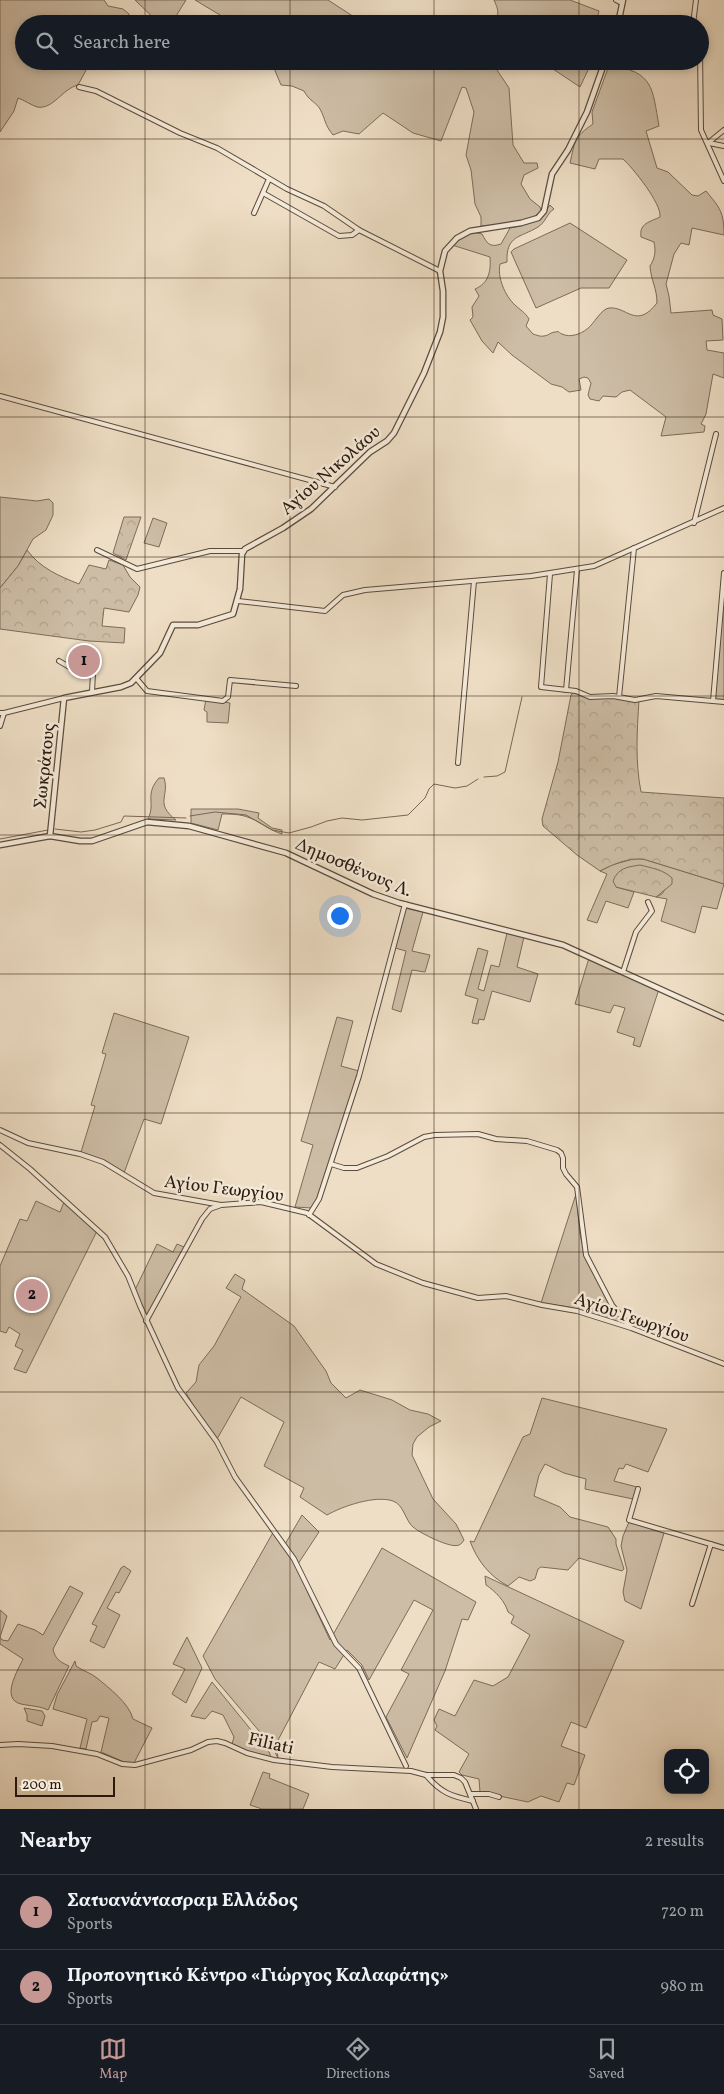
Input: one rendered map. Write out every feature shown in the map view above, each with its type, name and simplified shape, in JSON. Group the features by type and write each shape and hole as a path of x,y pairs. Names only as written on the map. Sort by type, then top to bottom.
{"street":[{"path":"616,0 623,2 620,15"},
{"path":"695,15 696,0"},
{"name":"Αγίου Νικολάου","path":"244,551 311,509 370,452 388,442 435,348 443,317 443,291 440,271 445,252 457,238 480,229 538,218 544,211 552,174 568,150 590,106 602,70"},
{"path":"700,70 701,130 724,181"},
{"path":"79,87 96,91 217,148 287,189 324,206 359,230 440,271"},
{"path":"708,143 724,130"},
{"path":"708,143 724,146"},
{"path":"254,213 270,179"},
{"path":"263,193 339,236 352,235 359,230"},
{"path":"0,396 335,487"},
{"path":"694,523 716,434"},
{"path":"238,601 325,611 342,595 360,591 577,570 606,562 724,508"},
{"path":"619,697 634,548"},
{"path":"0,726 2,713 121,687 136,678 160,653 173,625 198,625 233,614 238,601 244,551 210,551 137,569 98,550"},
{"path":"566,690 577,570"},
{"path":"713,702 724,573"},
{"path":"550,574 541,687 576,691 590,697 606,695 635,700 656,696 724,702"},
{"path":"458,763 474,581"},
{"path":"59,661 71,668 93,673 92,692"},
{"path":"136,678 147,691 223,701 228,697 230,680 296,686"},
{"name":"Σωκράτους","path":"50,836 64,698"},
{"name":"Δημοσθένους Λ.","path":"0,845 50,836 92,841 147,822 189,826 286,853 373,894 563,945 724,1018"},
{"path":"623,972 636,932 652,911 648,902"},
{"path":"309,1215 319,1199 359,1076 406,904"},
{"name":"Αγίου Γεωργίου","path":"0,1130 26,1142 80,1154 103,1162 154,1193 221,1205 260,1202 309,1215 366,1258 408,1278 478,1298 506,1296 570,1310 631,1328 724,1364"},
{"path":"331,1164 344,1168 357,1168 388,1156 424,1137 435,1135 478,1134 527,1141 557,1150 563,1158 563,1168 566,1174 577,1187 586,1255 612,1305 631,1328"},
{"path":"0,1145 30,1169 105,1237 128,1276 146,1321 178,1388 220,1447 235,1477 294,1560 336,1644 359,1668 406,1766"},
{"path":"146,1321 202,1219 210,1209 221,1205"},
{"path":"638,1489 629,1520 724,1548"},
{"path":"692,1604 711,1544"},
{"name":"Filiati","path":"0,1745 45,1745 104,1755 122,1764 141,1765 216,1741 226,1743 247,1754 274,1760 426,1775"},
{"path":"426,1775 454,1775 461,1778 471,1794 476,1809"},
{"path":"426,1775 438,1789 453,1797 473,1801"},
{"path":"471,1794 489,1794 500,1797"}],"green space":[{"path":"0,0 104,0 108,6 123,9 129,14 15,15 15,70 86,70 78,85 72,87 48,105 37,107 18,98 14,111 0,132"},
{"path":"135,0 186,0 177,15 151,15"},
{"path":"195,0 328,0 351,15 220,15"},
{"path":"494,0 570,0 599,11 598,15 497,15"},
{"path":"275,70 497,70 509,88 513,145 524,163 537,163 538,168 524,175 521,184 530,199 540,207 541,211 521,222 481,226 481,217 475,204 471,170 466,155 474,112 466,88 462,87 441,141 413,133 383,113 359,134 343,131 333,135 320,109 304,91 292,86 281,85"},
{"path":"554,70 588,70 580,87"},
{"path":"630,70 636,72 649,84 655,101 659,126 646,131 657,168 668,172 692,195 698,196 706,191 718,206 722,215 724,235 692,228 689,245 681,243 674,254 666,284 671,313 712,310 713,315 722,319 723,340 706,341 707,350 724,353 724,378 713,374 706,414 701,424 705,426 704,432 661,436 666,417 630,390 622,392 616,397 603,396 599,401 590,399 588,395 591,383 588,378 579,379 581,390 569,392 562,387 551,384 498,342 493,353 482,341 470,320 473,317 472,307 479,296 475,289 488,276 490,257 452,245 462,237 474,233 482,234 491,245 501,244 510,228 537,219 550,205 554,209 543,223 515,238 507,253 507,262 500,264 499,269 505,292 529,319 526,326 533,334 543,336 558,332 568,336 575,335 587,329 606,309 615,308 637,316 650,311 657,303 650,266 655,255 654,242 641,237 643,226 660,217 652,195 623,159 599,159 595,169 570,163 576,140 582,132 593,124 592,112 607,71"},
{"path":"570,223 627,260 609,288 581,288 536,308 511,252"},
{"path":"0,497 37,501 49,499 53,503 53,515 46,530 33,539 18,566 0,588"},
{"path":"124,517 141,517 126,560 113,553"},
{"path":"153,518 167,523 159,547 144,543"},
{"path":"27,550 44,567 79,584 89,565 106,569 109,560 123,565 130,577 140,587 138,595 129,612 104,608 102,626 125,628 124,643 89,641 0,629 0,588 18,566"},
{"path":"724,590 724,700 714,700"},
{"path":"574,692 639,700 637,758 641,792 724,798 724,884 643,859 621,862 600,871 577,855 543,826 542,819 558,762 571,695"},
{"path":"206,699 230,703 228,723 207,722 207,712 204,710"},
{"path":"159,778 164,778 164,804 166,809 176,820 148,819 151,808 152,789"},
{"path":"191,809 238,809 259,813 258,818 272,828 282,830 282,834 254,820 236,814 222,814 218,830 191,823"},
{"path":"633,859 643,859 724,884 717,909 702,906 695,933 661,921 667,899 656,897 662,894 672,878 656,869 616,887 634,892 628,908 606,901 597,923 587,920 607,874 600,871 612,865"},
{"path":"640,865 665,873 672,878 672,884 656,897 616,887 613,881 620,871"},
{"path":"405,908 423,912 412,951 430,955 425,972 412,970 401,1012 392,1009 406,951 395,948"},
{"path":"507,933 524,937 517,967 538,974 530,1002 492,991 484,1020 479,1019 478,1024 472,1023 478,999 465,995 478,948 488,951 478,989 484,991 491,965 499,967"},
{"path":"589,958 659,989 640,1047 633,1045 635,1038 617,1032 625,1008 614,1005 610,1013 575,1004"},
{"path":"114,1013 189,1037 161,1124 144,1119 124,1173 104,1160 81,1152 95,1106 91,1105 106,1054 102,1053"},
{"path":"337,1017 353,1021 341,1066 359,1071 318,1199 312,1208 295,1207 313,1145 301,1141"},
{"path":"576,1194 580,1234 585,1257 624,1325 569,1307 541,1303"},
{"path":"36,1201 60,1212 64,1202 97,1231 26,1373 14,1369 23,1350 15,1346 20,1334 9,1327 6,1333 0,1331 0,1266 20,1219 27,1221"},
{"path":"157,1244 173,1252 177,1244 184,1247 146,1318 135,1290"},
{"path":"235,1274 245,1280 242,1289 294,1326 326,1371 331,1383 346,1398 360,1390 392,1400 410,1410 428,1414 441,1421 429,1427 417,1437 413,1444 412,1455 433,1499 456,1524 464,1540 461,1544 449,1545 417,1530 410,1524 400,1506 393,1501 368,1500 327,1515 300,1497 304,1488 264,1466 284,1422 241,1397 217,1439 201,1418 186,1393 196,1382 199,1365 214,1346 241,1297 226,1288"},
{"path":"542,1398 667,1429 648,1472 626,1464 623,1469 619,1468 614,1481 637,1487 633,1499 585,1489 586,1479 564,1473 545,1464 539,1475 534,1496 560,1507 570,1517 608,1527 616,1539 624,1569 622,1571 579,1558 568,1570 541,1567 538,1569 535,1579 530,1581 519,1577 508,1586 484,1567 470,1541 474,1542 523,1437 530,1434"},
{"path":"302,1515 319,1532 296,1567 330,1640 382,1548 476,1602 468,1620 462,1619 445,1671 407,1758 386,1717 409,1674 401,1670 433,1610 414,1600 369,1680 362,1665 347,1650 335,1669 319,1662 276,1744 278,1758 271,1745 215,1679 203,1656 275,1529 284,1546"},
{"path":"629,1522 664,1533 641,1609 625,1601 623,1592 627,1570 621,1546"},
{"path":"124,1566 131,1571 119,1593 116,1592 107,1608 120,1615 104,1648 90,1641 97,1626 92,1624 121,1568"},
{"path":"485,1576 624,1641 586,1728 571,1722 561,1746 585,1755 574,1785 567,1783 559,1802 541,1796 528,1802 480,1792 479,1779 462,1775 459,1772 469,1754 435,1730 437,1726 434,1720 439,1709 455,1716 474,1680 493,1686 508,1677 530,1635 511,1623 514,1616 508,1612 505,1604 493,1590 486,1585"},
{"path":"70,1586 83,1593 53,1649 58,1660 69,1666 48,1710 15,1701 12,1696 12,1684 23,1659 0,1644 0,1637 2,1640 8,1641 18,1624 43,1635"},
{"path":"0,1610 7,1616 0,1637"},
{"path":"187,1637 202,1668 186,1703 172,1694 185,1669 173,1664"},
{"path":"75,1661 76,1666 95,1676 118,1696 131,1713 133,1719 152,1728 134,1763 124,1762 101,1752 109,1718 100,1716 97,1721 92,1722 86,1749 80,1748 87,1719 53,1709 57,1695"},
{"path":"212,1682 269,1752 271,1757 248,1752 232,1744 234,1737 223,1715 212,1711 205,1719 191,1716"},
{"path":"24,1708 42,1711 45,1716 42,1726 27,1721"},
{"path":"263,1772 270,1774 269,1778 309,1794 303,1809 262,1809 250,1805"}],"waterway":[{"path":"484,777 497,776 505,772 522,697"},
{"path":"190,816 215,812 246,815 272,830 289,833 342,818 362,820 408,815 425,798 429,789 434,784 455,788 467,786 478,779"},
{"path":"55,829 81,832 95,830 121,822 124,816 186,818"},
{"path":"0,839 48,830"}],"place":[{"name":"Σατυανάντασραμ Ελλάδος","path":"84,661"},
{"name":"Προπονητικό Κέντρο «Γιώργος Καλαφάτης»","path":"32,1295"}]}
